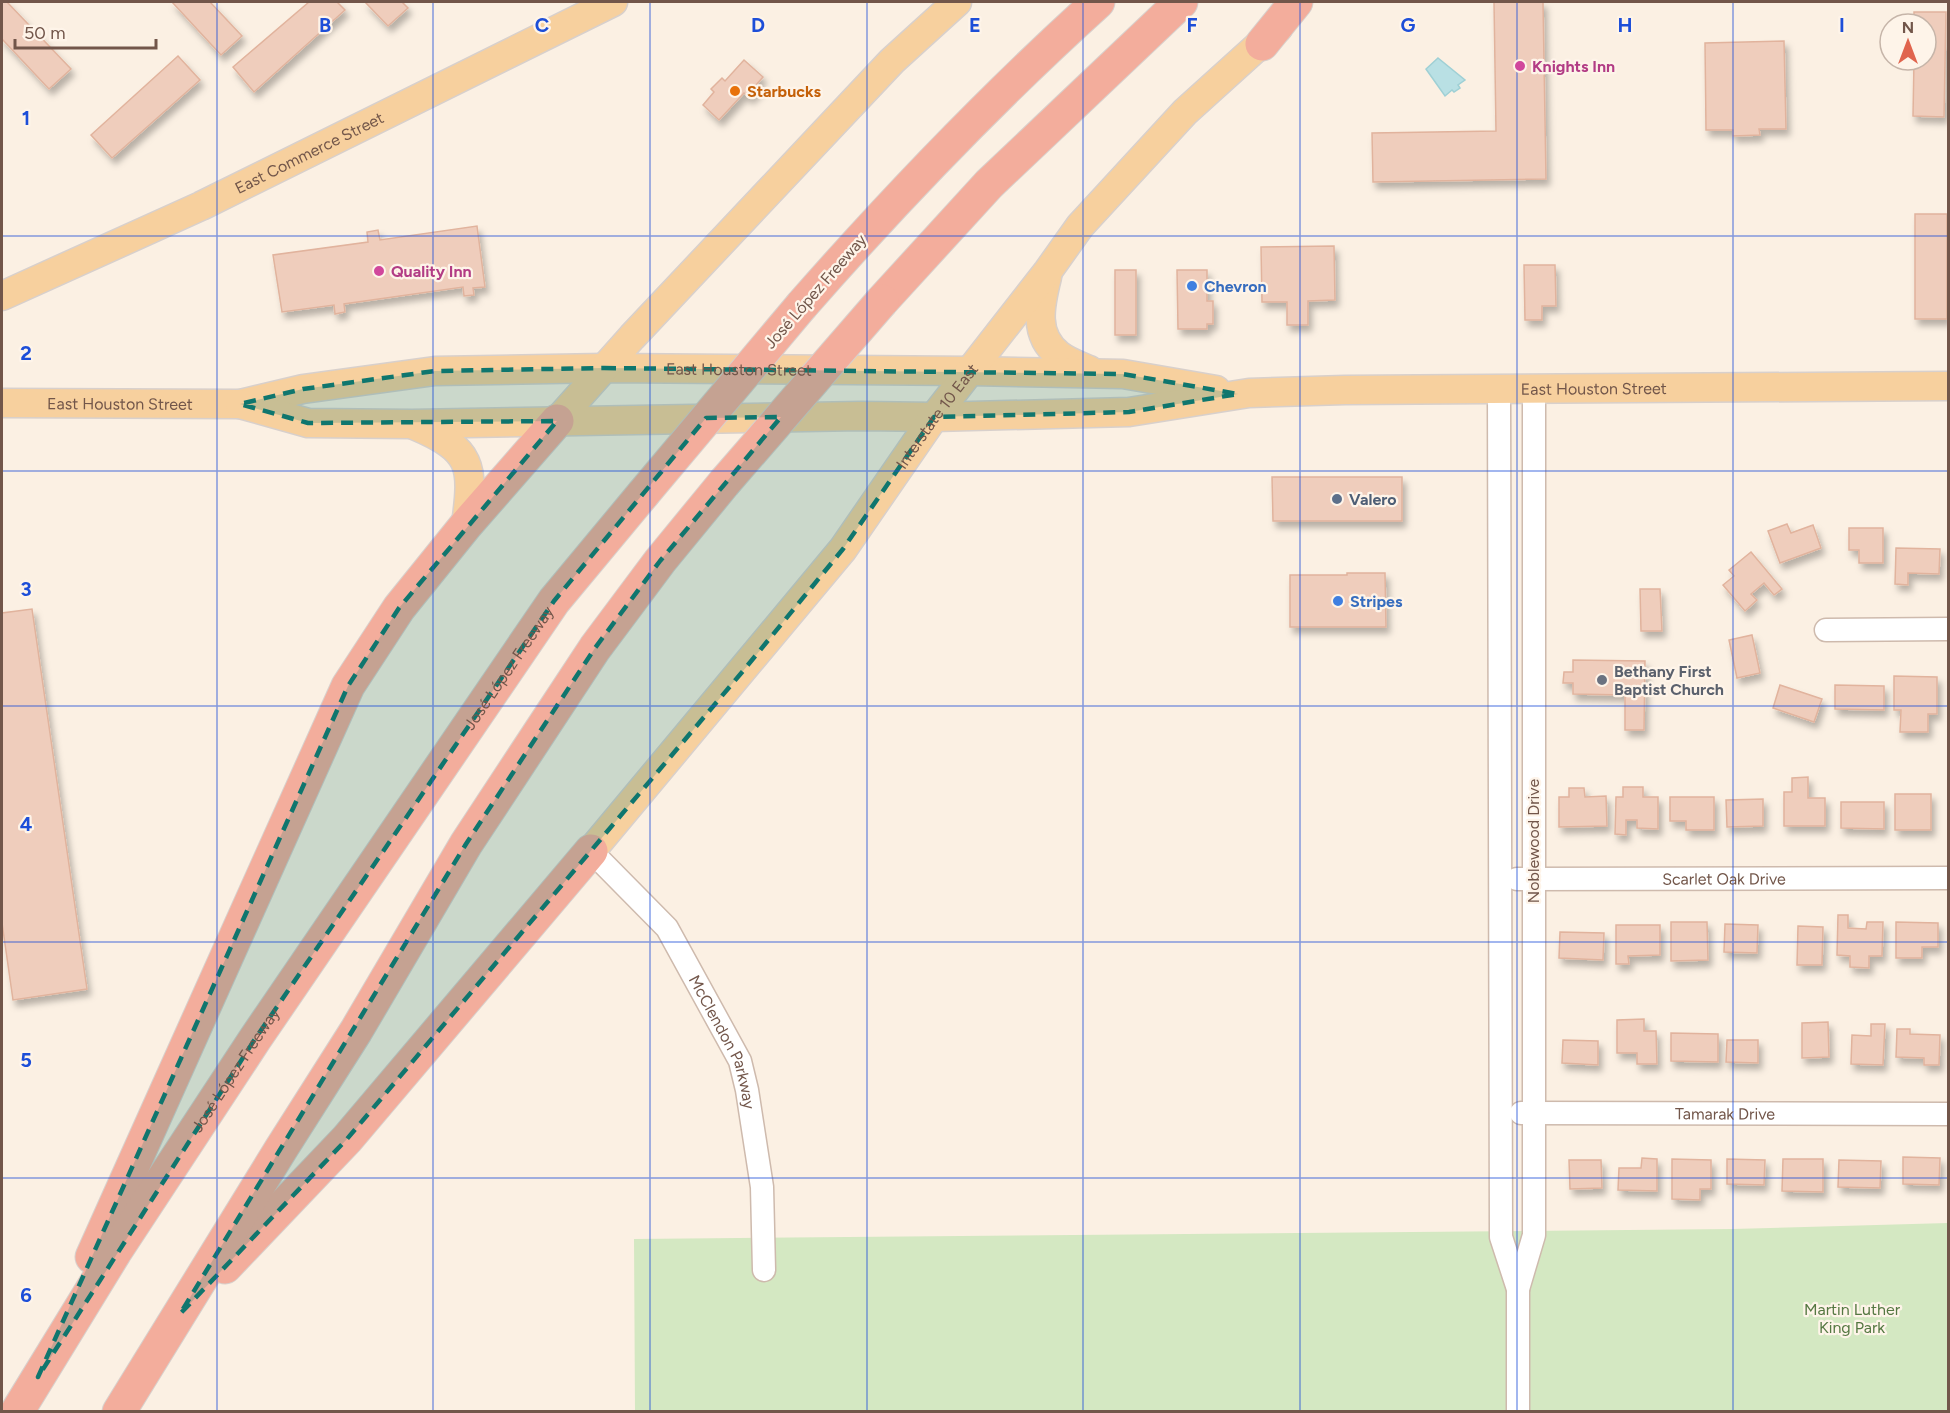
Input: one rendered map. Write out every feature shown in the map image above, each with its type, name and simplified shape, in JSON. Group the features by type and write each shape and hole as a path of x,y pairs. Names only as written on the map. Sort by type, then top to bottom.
{"highway":[{"name":"José López Freeway","path":"17,1412 115,1252 255,1039 554,601 802,305 883,213 1098,2"},
{"path":"118,1412 356,1031 466,844 595,648 660,561 724,483 882,301 989,184 1181,2"},
{"path":"1262,44 1296,2"},
{"path":"38,1377 348,686 399,608 466,525 557,421"},
{"path":"180,1314 347,1139 591,851"}],"main road":[{"name":"East Commerce Street","path":"2,296 201,206 613,2"},
{"path":"557,421 892,61 957,2"},
{"name":"Interstate 10 East","path":"591,851 843,549 934,417 1048,271 1080,226 1185,112 1262,44 1305,2"},
{"path":"1048,271 1040,304 1041,331 1047,343 1060,356 1096,374"},
{"name":"East Houston Street","path":"240,404 303,388 435,371 604,368 1122,374 1239,394"},
{"name":"East Houston Street","path":"7,398 240,404 309,423 412,424 1129,412 1239,394 1345,390 1948,386"},
{"path":"412,424 441,436 454,447 466,463 471,479 466,525"}],"street":[{"name":"Noblewood Drive","path":"1499,390 1501,1237 1518,1290"},
{"name":"Noblewood Drive","path":"1518,1412 1518,1290 1534,1235 1534,390"},
{"path":"1826,630 1948,629"},
{"name":"McClendon Parkway","path":"591,851 667,927 740,1061 747,1090 762,1187 764,1270"},
{"name":"Scarlet Oak Drive","path":"1501,879 1948,878"},
{"name":"Tamarak Drive","path":"1502,1113 1948,1114"}],"highlighted area":[{"path":"604,368 1123,374 1238,394 1129,412 934,417 843,549 743,671 347,1139 180,1314 466,844 595,648 660,561 781,417 706,418 554,601 255,1039 38,1377 348,686 399,608 557,421 308,423 240,404 303,389 435,371"}],"green space":[{"name":"Martin Luther King Park","path":"1948,1223 1948,1411 635,1411 634,1239 1732,1229"}],"water":[{"path":"1438,58 1465,80 1458,85 1460,88 1454,92 1452,90 1445,96 1426,69"}],"building":[{"path":"2,2 7,2 71,69 49,89 2,39"},
{"path":"172,2 210,2 242,36 221,55"},
{"path":"309,2 337,2 345,10 254,92 233,67"},
{"path":"365,2 402,2 408,8 388,26"},
{"name":"Knights Inn","path":"1494,2 1543,2 1546,179 1373,182 1372,133 1496,131"},
{"path":"1938,12 1946,12 1944,117 1913,116 1914,72 1938,72"},
{"path":"1784,41 1786,129 1759,129 1760,135 1733,136 1733,130 1706,130 1705,43"},
{"path":"178,56 200,80 112,158 91,135"},
{"name":"Starbucks","path":"744,60 763,77 756,85 759,89 750,98 744,93 719,120 703,105 714,92 711,89 722,78 725,81"},
{"path":"1915,214 1947,214 1947,319 1915,319"},
{"name":"Quality Inn","path":"477,226 485,287 473,288 474,295 464,296 463,287 344,304 345,312 335,314 334,305 282,312 273,255 368,242 367,232 378,230 380,240"},
{"path":"1334,246 1335,300 1308,301 1308,325 1287,325 1287,302 1262,302 1261,247"},
{"path":"1524,265 1555,265 1556,306 1542,306 1542,320 1525,320"},
{"path":"1115,270 1136,270 1136,335 1115,335"},
{"name":"Chevron","path":"1177,270 1207,270 1207,301 1213,301 1213,324 1207,324 1207,329 1178,329"},
{"name":"Valero","path":"1272,477 1402,477 1402,521 1273,521"},
{"path":"1787,524 1791,533 1813,525 1821,548 1780,563 1768,531"},
{"path":"1849,528 1883,528 1883,563 1859,563 1859,550 1849,550"},
{"path":"1896,548 1940,549 1939,574 1908,573 1908,585 1895,584"},
{"path":"1751,552 1782,589 1774,595 1764,583 1751,594 1757,600 1745,611 1723,585 1734,576 1729,570"},
{"name":"Stripes","path":"1347,573 1385,573 1386,627 1290,627 1290,575 1347,575"},
{"path":"1640,589 1660,589 1662,631 1641,631"},
{"path":"32,609 87,989 13,1000 2,923 2,613"},
{"path":"1752,635 1760,673 1737,678 1729,640"},
{"path":"1573,660 1645,661 1644,730 1625,730 1625,695 1573,694 1573,683 1563,683 1564,672 1573,672"},
{"path":"1894,676 1937,677 1937,714 1928,714 1928,732 1900,732 1901,710 1894,710"},
{"path":"1780,685 1822,699 1814,722 1773,708"},
{"path":"1835,685 1884,686 1884,710 1835,709"},
{"path":"1808,777 1808,798 1825,798 1825,826 1784,826 1784,792 1792,792 1792,778"},
{"path":"1623,787 1643,787 1643,797 1658,797 1658,829 1637,828 1637,820 1626,820 1626,835 1615,834 1616,797 1623,797"},
{"path":"1569,788 1584,788 1585,797 1606,796 1607,826 1559,827 1559,797 1569,797"},
{"path":"1895,794 1931,794 1931,830 1895,830"},
{"path":"1670,797 1714,797 1714,830 1686,830 1686,821 1670,821"},
{"path":"1763,799 1763,826 1727,827 1726,800"},
{"path":"1841,802 1884,802 1884,829 1841,828"},
{"path":"1838,915 1848,915 1848,928 1866,929 1867,922 1883,922 1882,956 1869,956 1869,968 1850,967 1850,956 1837,955"},
{"path":"1671,922 1707,922 1708,960 1671,961"},
{"path":"1896,922 1938,923 1938,947 1922,947 1922,958 1896,958"},
{"path":"1725,924 1758,925 1757,953 1724,952"},
{"path":"1616,925 1660,925 1660,955 1628,956 1629,964 1616,964"},
{"path":"1798,926 1823,927 1822,965 1797,965"},
{"path":"1560,932 1604,933 1603,960 1559,958"},
{"path":"1644,1019 1644,1031 1656,1031 1657,1064 1637,1064 1637,1053 1617,1053 1617,1020"},
{"path":"1828,1022 1829,1057 1802,1058 1802,1023"},
{"path":"1871,1024 1885,1024 1883,1065 1851,1064 1852,1035 1871,1036"},
{"path":"1897,1029 1910,1029 1910,1034 1940,1035 1939,1065 1924,1065 1924,1058 1896,1057"},
{"path":"1671,1033 1718,1034 1718,1062 1671,1061"},
{"path":"1563,1040 1598,1041 1598,1065 1562,1063"},
{"path":"1727,1040 1758,1040 1758,1063 1726,1062"},
{"path":"1903,1157 1940,1158 1939,1185 1903,1184"},
{"path":"1642,1158 1657,1159 1657,1191 1618,1190 1619,1168 1641,1168"},
{"path":"1672,1159 1711,1160 1711,1189 1700,1189 1700,1200 1672,1199"},
{"path":"1727,1159 1765,1160 1764,1185 1727,1184"},
{"path":"1783,1159 1823,1159 1823,1192 1782,1191"},
{"path":"1569,1160 1601,1160 1602,1188 1570,1189"},
{"path":"1839,1160 1881,1161 1880,1188 1838,1187"}],"place":[{"name":"Knights Inn","path":"1520,66"},
{"name":"Starbucks","path":"735,91"},
{"name":"Quality Inn","path":"379,271"},
{"name":"Chevron","path":"1192,286"},
{"name":"Valero","path":"1337,499"},
{"name":"Stripes","path":"1338,601"},
{"name":"Bethany First Baptist Church","path":"1602,680"}]}
